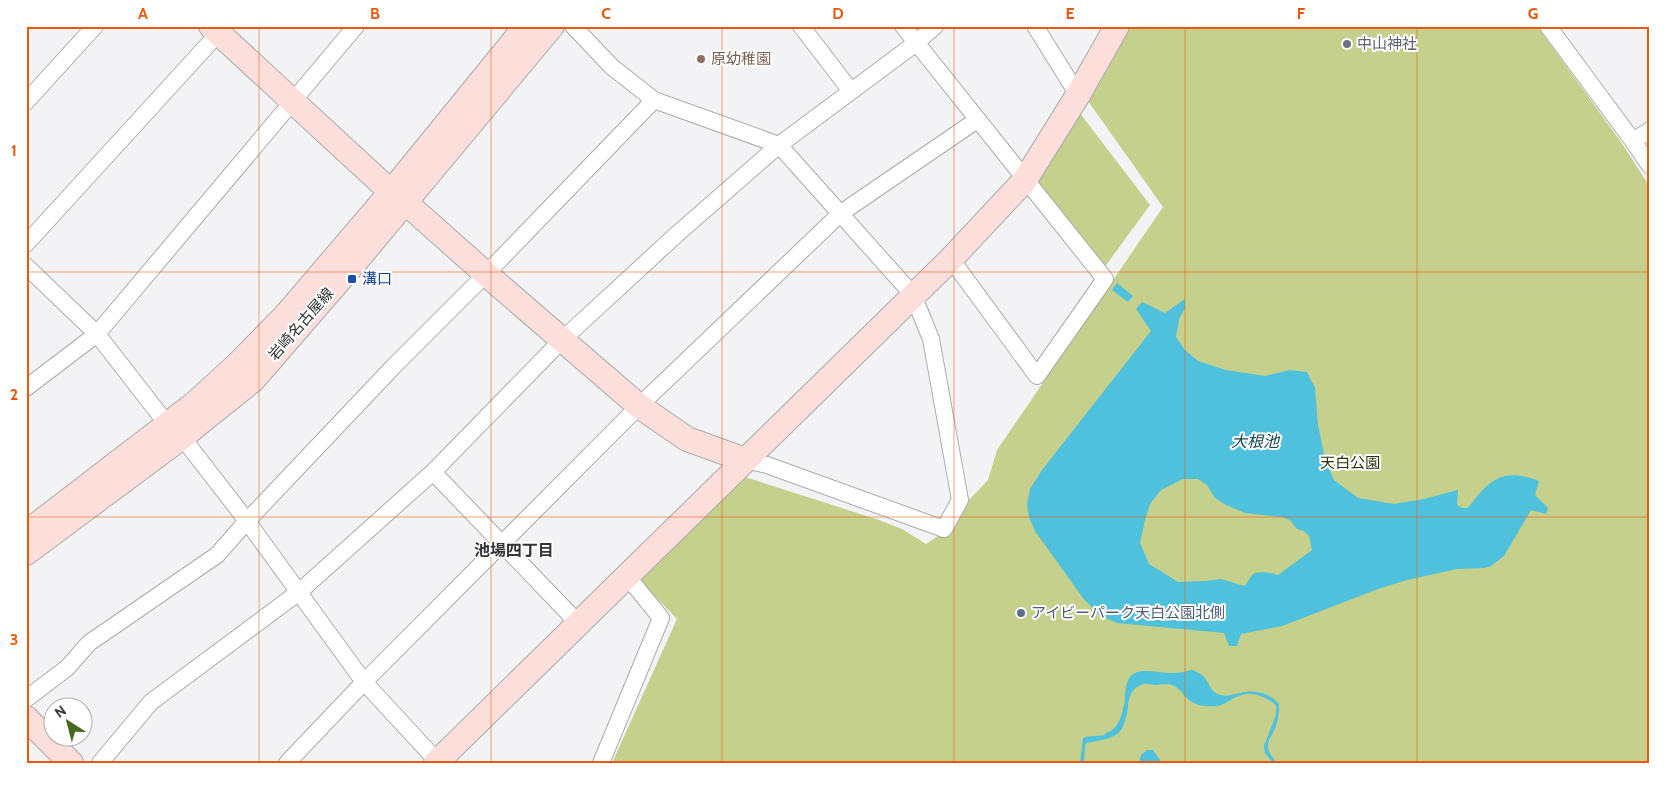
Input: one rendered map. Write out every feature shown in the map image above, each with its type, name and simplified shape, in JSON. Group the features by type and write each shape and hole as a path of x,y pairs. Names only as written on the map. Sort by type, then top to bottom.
{"street":[{"path":"26,102 95,26"},
{"path":"26,388 97,334 356,26"},
{"name":"岩崎名古屋線","path":"398,197 526,26"},
{"name":"岩崎名古屋線","path":"26,553 174,431 194,404 238,364 398,197 552,26"},
{"path":"26,244 218,29 398,197 639,406 686,440 745,460 768,465 944,529 960,500 931,339 913,296 779,145 654,100 612,67 573,26"},
{"path":"801,26 851,91"},
{"path":"903,26 1105,279 1037,376 951,259"},
{"path":"100,763 151,702 299,592 433,472 562,340 669,242 779,145 916,43 935,26"},
{"path":"1035,26 1078,96"},
{"path":"26,266 97,334 247,521 364,682 438,762 951,259 1025,180 1078,96 1117,26"},
{"path":"1548,26 1650,166"},
{"path":"26,699 67,668 89,643 217,555 393,367 654,100"},
{"path":"287,763 364,682 639,406 841,213 977,120"},
{"path":"1633,141 1650,130"},
{"name":"岩崎名古屋線","path":"26,532 174,431"},
{"path":"433,472 578,624"},
{"path":"601,763 661,618 627,576"},
{"path":"26,718 72,763"}],"green space":[{"name":"天白公園","path":"1130,26 1537,26 1621,142 1650,187 1650,763 612,763 677,619 642,583 642,574 745,477 879,520 902,529 926,544 955,525 967,502 988,480 997,450 1163,207 1088,101"},
{"path":"1079,112 1150,205 1104,268 1034,184"}],"water":[{"path":"1117,283 1133,296 1128,302 1112,290"},
{"name":"大根池","path":"1185,299 1185,308 1179,319 1176,337 1185,350 1198,361 1226,370 1265,376 1289,370 1307,372 1315,388 1318,425 1325,459 1334,480 1358,498 1394,504 1424,499 1458,490 1457,505 1462,508 1468,508 1490,483 1498,478 1515,475 1539,481 1535,495 1548,508 1546,514 1531,510 1504,556 1491,566 1457,569 1407,580 1378,589 1282,626 1241,634 1237,646 1229,646 1224,633 1117,623 1099,615 1083,598 1035,531 1029,517 1027,505 1030,489 1042,470 1151,331 1136,309 1142,302 1165,313","holes":["1183,479 1198,479 1207,485 1215,498 1226,505 1245,513 1282,517 1290,520 1297,529 1304,531 1309,536 1312,550 1278,575 1265,572 1255,573 1244,586 1221,579 1178,582 1149,564 1140,543 1150,504 1161,490"]},
{"path":"1192,670 1203,676 1217,694 1226,696 1256,692 1271,697 1279,704 1277,723 1268,745 1269,752 1276,763 1273,763 1265,753 1264,746 1276,715 1276,705 1261,696 1245,694 1224,704 1206,706 1198,705 1191,701 1172,685 1142,684 1132,691 1124,725 1120,731 1114,736 1087,743 1085,745 1084,763 1080,763 1083,738 1110,734 1119,725 1124,708 1125,691 1130,677 1135,673 1144,671 1173,673"},
{"path":"1147,750 1153,750 1162,763 1139,763 1141,755"}],"waterway":[{"path":"1107,735 1118,727 1126,706"}],"place":[{"name":"中山神社","path":"1347,44"},
{"name":"原幼稚園","path":"701,59"},
{"name":"溝口","path":"352,279"},
{"name":"アイビーパーク天白公園北側","path":"1021,613"}],"district":[{"name":"池場四丁目","path":"514,550"}]}
